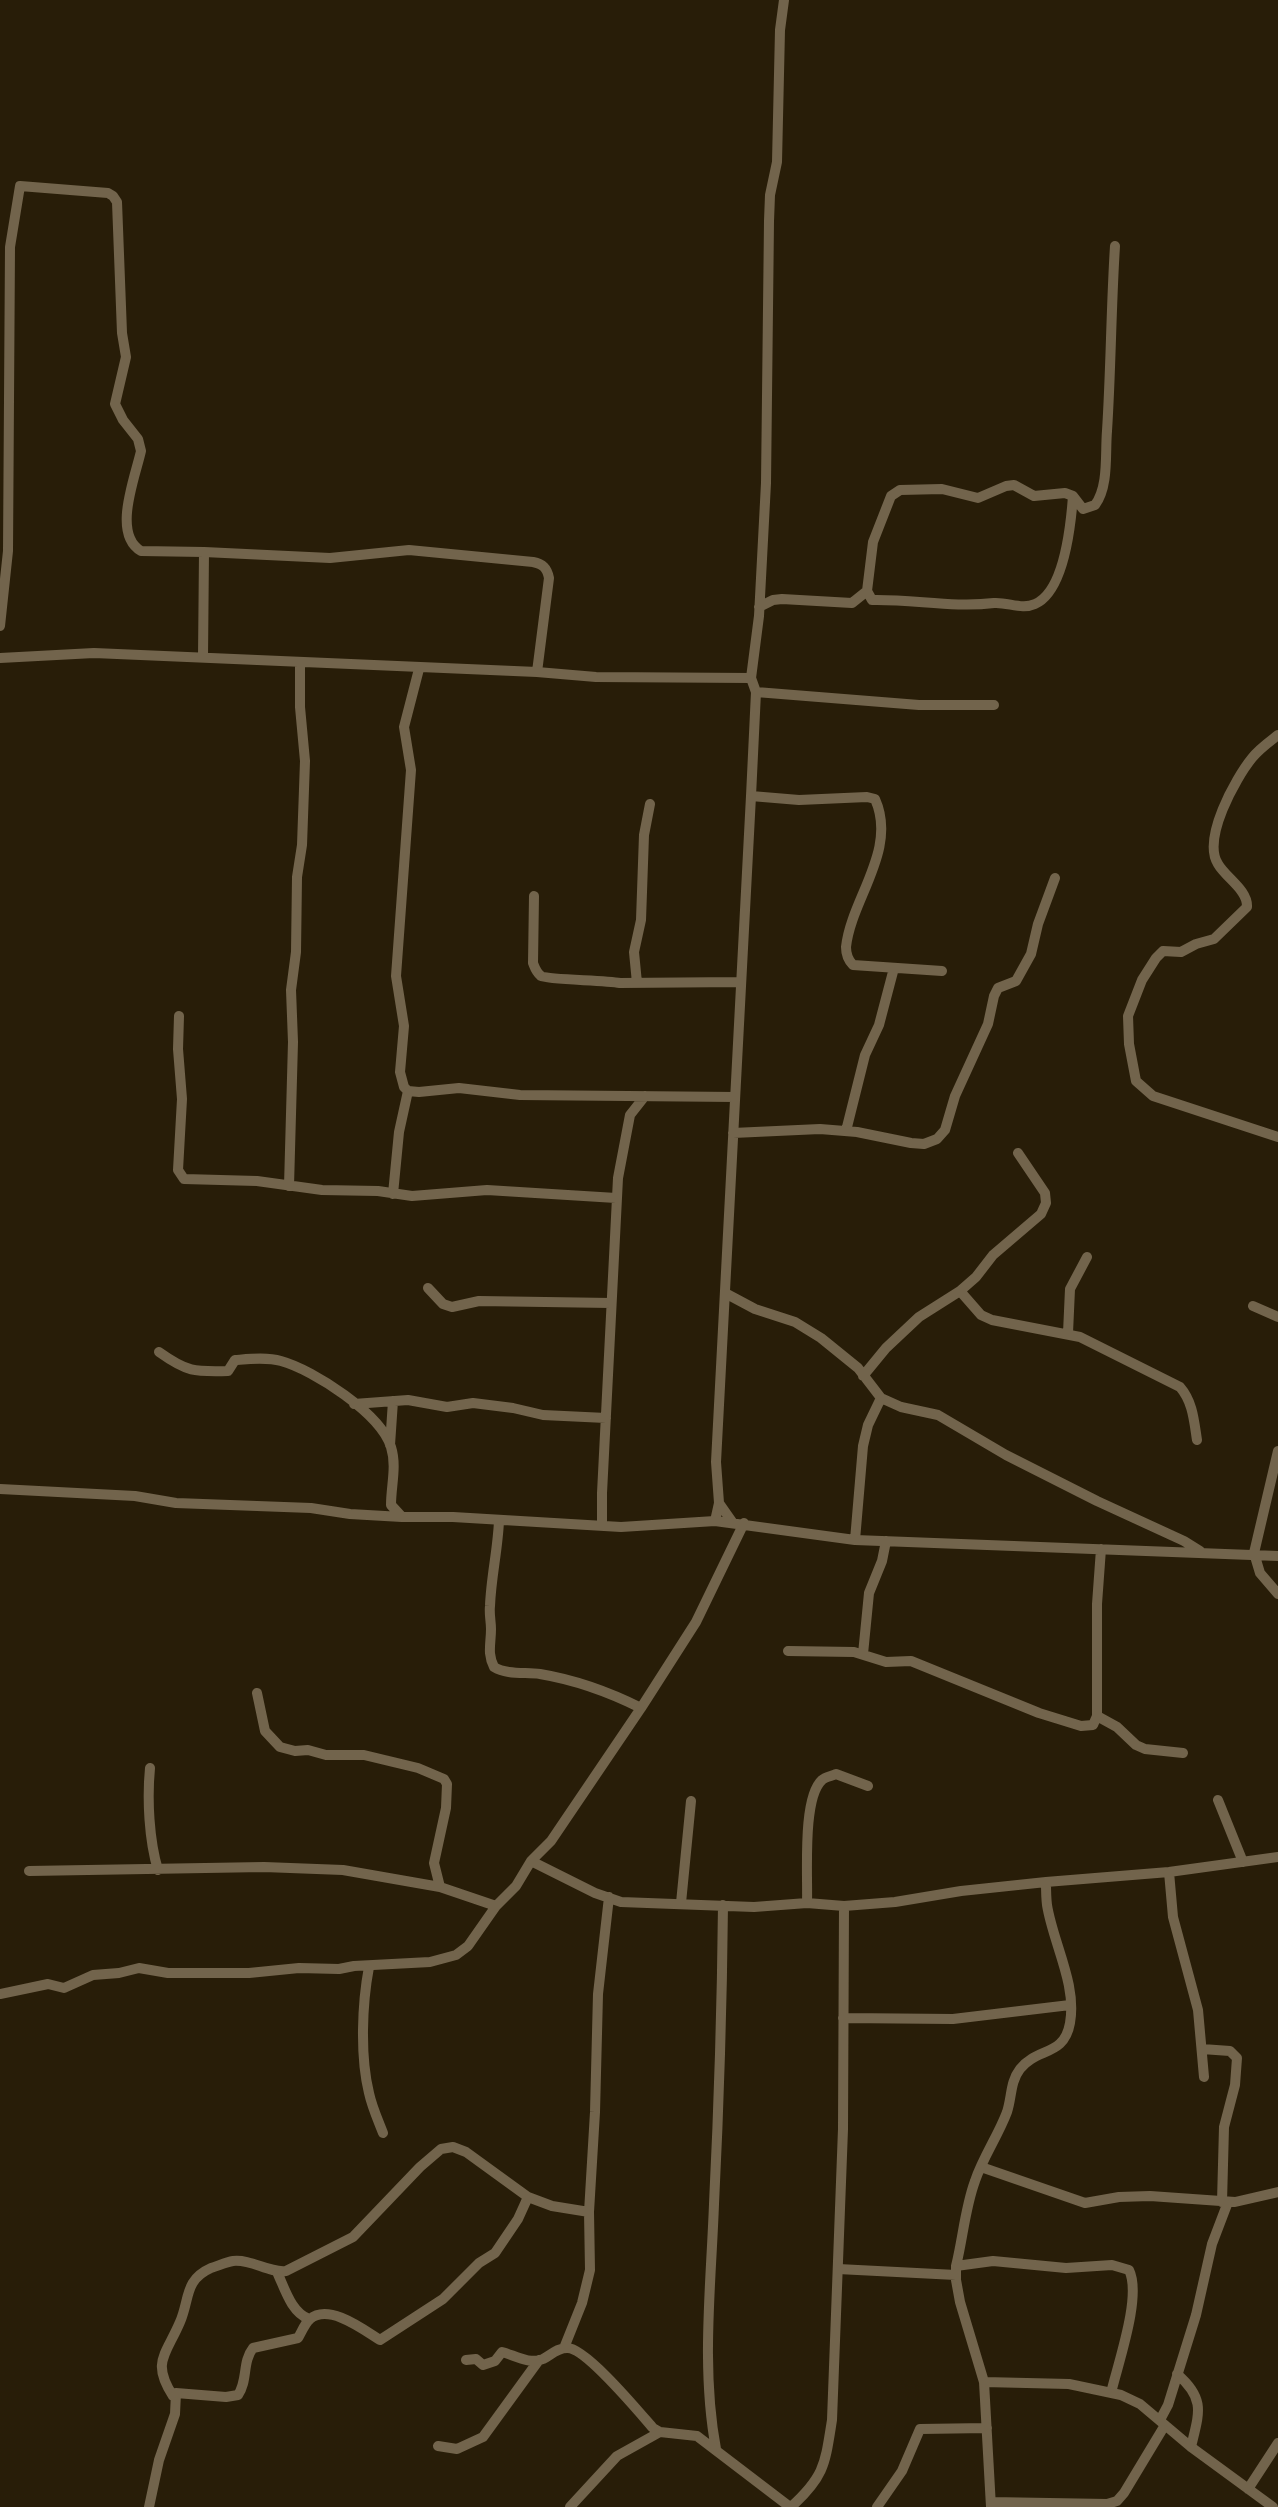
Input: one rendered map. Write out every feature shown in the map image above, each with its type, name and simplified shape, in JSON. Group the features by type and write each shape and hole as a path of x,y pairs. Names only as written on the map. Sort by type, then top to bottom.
{"street":[{"path":"715,1521 719,1503 716,1462 756,692 752,678 759,607 766,483 770,195 778,162 780,30 784,0"},
{"path":"0,626 8,550 10,247 20,186 108,193 117,202 122,333 126,357 115,404 123,420 138,439 140,451 125,527 134,547 141,551 330,558 408,550 541,564 547,570 550,578 537,672"},
{"path":"0,243 5,244 0,576"},
{"path":"1073,496 1068,544 1060,571 1047,594 1034,604 1024,606 994,603 969,606 872,600 867,591 873,542 895,492 900,490 942,490 978,498 1006,486 1014,485 1034,496 1065,493 1073,496 1083,509 1090,509 1095,506 1102,491 1112,357 1115,246"},
{"path":"203,657 204,552"},
{"path":"759,607 773,600 782,599 852,603 867,591"},
{"path":"0,658 94,653 537,672 596,677 752,678"},
{"path":"289,1186 293,1042 291,990 296,952 297,877 302,845 305,760 300,708 300,663"},
{"path":"408,1091 404,1087 400,1072 404,1026 396,976 411,770 404,727 419,668"},
{"path":"756,692 918,705 994,705"},
{"path":"1278,735 1252,758 1231,794 1213,838 1214,858 1247,898 1247,907 1214,939 1196,944 1181,952 1163,952 1156,958 1133,999 1128,1023 1129,1044 1136,1081 1153,1096 1278,1137"},
{"path":"751,796 799,800 867,797 875,799 880,809 877,855 851,928 846,948 848,959 853,965 942,971"},
{"path":"637,983 634,958 641,920 644,835 650,804"},
{"path":"733,1133 820,1129 846,1131 911,1143 924,1144 937,1140 945,1130 955,1096 988,1024 994,996 998,988 1016,980 1031,954 1038,924 1055,878"},
{"path":"534,896 533,963 539,974 549,978 637,983 741,982"},
{"path":"846,1131 865,1055 879,1025 894,968"},
{"path":"179,1016 178,1048 182,1093 178,1170 180,1176 190,1181 226,1179 257,1181 289,1186 378,1191 412,1196 487,1190 616,1198"},
{"path":"408,1091 459,1088 520,1094 735,1097"},
{"path":"393,1194 398,1132 408,1091"},
{"path":"618,1094 630,1114"},
{"path":"602,1525 618,1178 630,1114 645,1096"},
{"path":"864,1376 886,1348 919,1317 960,1291 976,1277 993,1255 1042,1214 1046,1203 1045,1192 1018,1153"},
{"path":"1068,1333 1070,1289 1087,1257"},
{"path":"428,1288 443,1304 452,1307 479,1301 611,1303"},
{"path":"960,1291 981,1315 992,1320 1068,1333 1105,1347 1180,1387 1187,1395 1192,1408 1197,1440"},
{"path":"725,1292 755,1309 795,1322 845,1355 881,1398 901,1407 938,1415 1006,1455 1097,1501 1184,1541 1201,1552"},
{"path":"1253,1306 1278,1317"},
{"path":"159,1352 180,1366 192,1371 228,1371 235,1360 282,1361 320,1380 371,1417 390,1445"},
{"path":"854,1540 862,1446 868,1425 881,1398"},
{"path":"354,1404 414,1400 447,1407 473,1403 496,1405 543,1416 606,1418"},
{"path":"394,1401 390,1445 394,1469 391,1505 402,1518"},
{"path":"1278,1451 1254,1553 1260,1573 1269,1586 1278,1594"},
{"path":"0,1490 135,1496 166,1502 193,1504 311,1508 350,1514 402,1518 499,1520 621,1527 715,1521 854,1540 1254,1553 1278,1556"},
{"path":"719,1503 739,1523"},
{"path":"499,1520 497,1556 493,1570 490,1606 491,1630 488,1647 494,1667 510,1671 540,1674 590,1686 641,1708"},
{"path":"0,1994 48,1984 64,1988 93,1975 118,1973 139,1968 168,1973 249,1973 299,1968 330,1970 430,1962 456,1955 468,1946 496,1906 516,1886 531,1861 551,1841 641,1708 696,1622 739,1523"},
{"path":"864,1654 866,1610 869,1593 882,1561 886,1541"},
{"path":"788,1651 864,1654 886,1662 916,1663 1040,1712 1082,1726 1093,1725 1097,1716 1097,1604 1101,1549"},
{"path":"257,1693 264,1731 280,1747 294,1751 308,1750 326,1756 364,1755 418,1768 444,1779 447,1784 446,1808 434,1863 440,1888"},
{"path":"1097,1716 1116,1727 1136,1745 1145,1749 1183,1753"},
{"path":"150,1768 147,1806 154,1857 158,1870"},
{"path":"807,1904 809,1812 814,1792 822,1779 836,1774 868,1786"},
{"path":"1218,1800 1243,1862"},
{"path":"681,1903 691,1801"},
{"path":"531,1861 595,1893 621,1902 754,1907 807,1904 844,1906 894,1902 961,1891 1168,1872 1278,1857"},
{"path":"29,1871 264,1867 343,1870 440,1888 496,1906"},
{"path":"1168,1872 1173,1917 1198,2010 1204,2077"},
{"path":"1046,1882 1047,1904 1066,1976 1070,2022 1066,2037 1060,2046 1030,2059 1016,2076 1008,2110 981,2167 969,2200 956,2270 960,2302 984,2382 991,2505 1107,2504 1117,2501 1124,2494 1162,2423 1202,2291 1212,2244 1225,2202 1224,2127 1235,2085 1237,2058 1230,2050 1202,2049"},
{"path":"564,2348 582,2303 590,2270 589,2212 595,2112 598,1994 609,1897"},
{"path":"716,2449 709,2405 710,2297 722,2054 723,1905"},
{"path":"466,2360 476,2359 483,2366 495,2361 502,2352 531,2361 539,2360 564,2348 576,2350 615,2385 653,2428 660,2432 697,2436 791,2507 811,2490 826,2462 832,2420 843,2129 844,1906"},
{"path":"369,1966 365,1988 364,2066 369,2094 383,2134"},
{"path":"843,2018 953,2019 1070,2005"},
{"path":"528,2198 518,2219 495,2253 479,2263 443,2299 380,2340 337,2315 318,2315 309,2319 298,2338 254,2348 246,2363 243,2388 238,2395 176,2393 173,2396 163,2381 162,2366 166,2348 180,2322 189,2288 198,2274 234,2261 254,2264 277,2272 292,2269 353,2237 420,2167 441,2150 460,2148 528,2198 552,2206 589,2212"},
{"path":"981,2167 1085,2203 1119,2197 1150,2196 1225,2202 1278,2192"},
{"path":"838,2268 956,2270 993,2262 1066,2268 1112,2265 1129,2270 1134,2290 1111,2393"},
{"path":"277,2272 291,2303 300,2316 309,2319"},
{"path":"438,2446 457,2449 483,2437 539,2360"},
{"path":"1177,2374 1190,2385 1197,2396 1198,2419 1191,2447"},
{"path":"984,2382 1069,2384 1111,2393 1140,2404 1191,2447 1273,2507"},
{"path":"149,2507 159,2460 176,2414 176,2393"},
{"path":"877,2507 902,2471 920,2429 987,2428"},
{"path":"570,2507 618,2456 660,2432"},
{"path":"1248,2489 1278,2443"}]}
